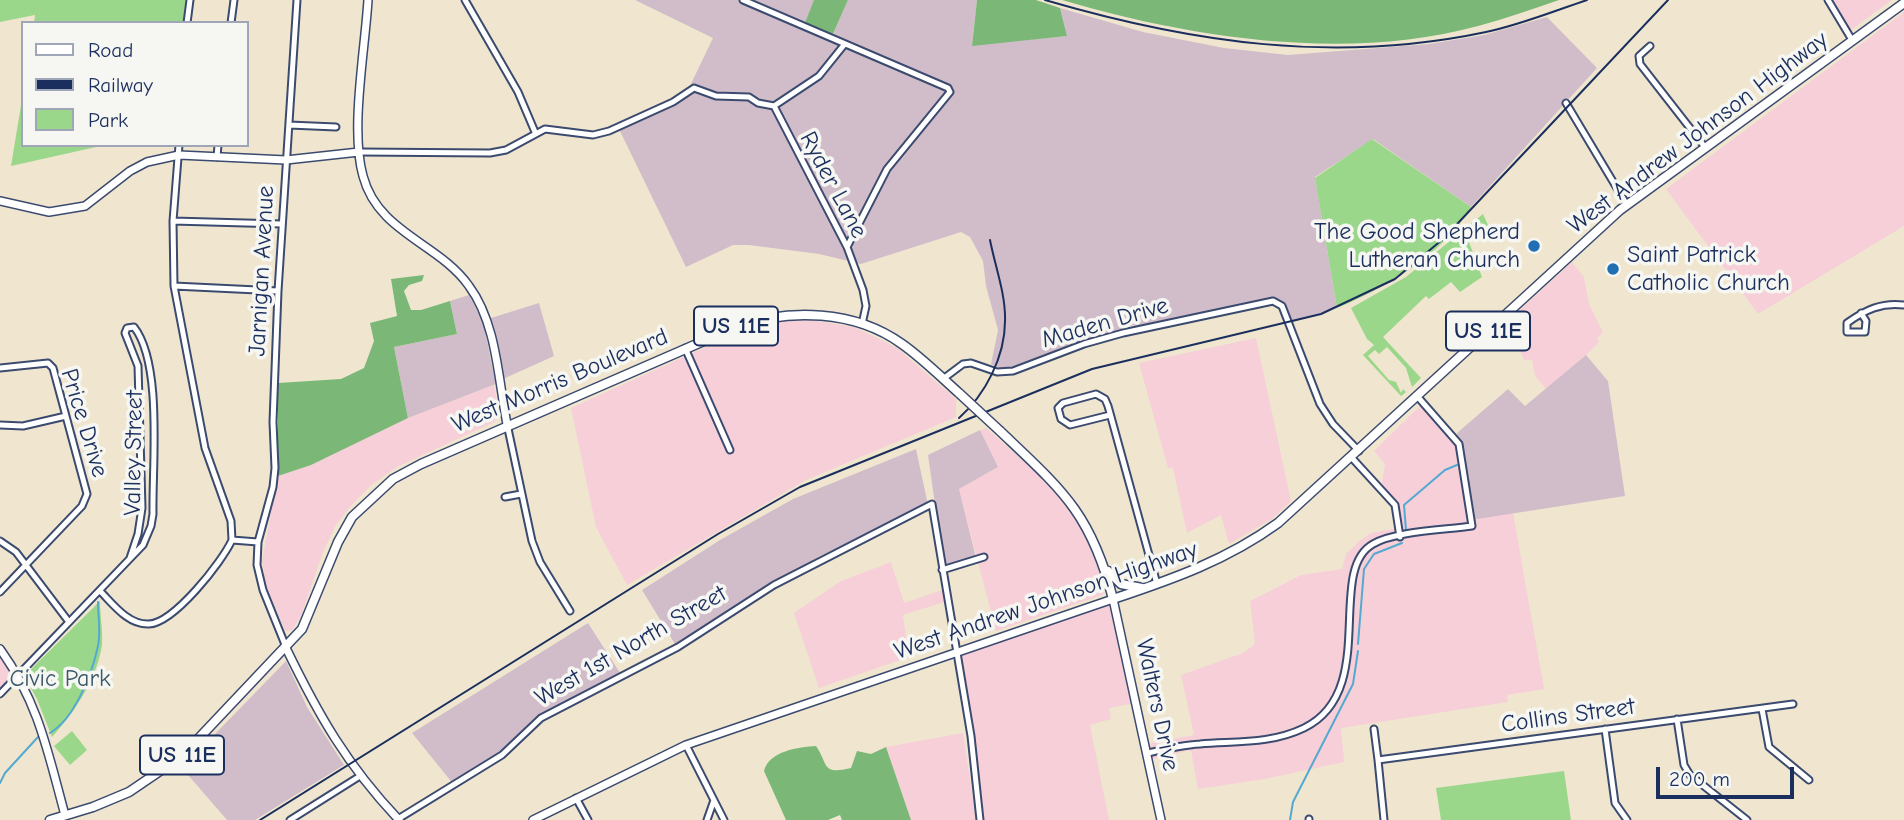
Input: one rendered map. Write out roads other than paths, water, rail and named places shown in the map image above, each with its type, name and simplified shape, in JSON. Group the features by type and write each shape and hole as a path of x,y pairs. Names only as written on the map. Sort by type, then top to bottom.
{"main road":[{"path":"368,0 359,152 363,178 386,216 403,234 456,270 476,296 490,334 506,424"},
{"name":"West Andrew Johnson Highway","path":"533,820 686,745 1191,573 1258,538 1356,455 1627,205 1704,146 1904,3"},
{"path":"0,201 49,212 85,206 130,171 147,162 179,155 286,160 359,152"},
{"name":"West Morris Boulevard","path":"50,820 65,818 129,792 156,776 181,756 286,648 310,616 338,542 352,517 370,497 393,479 506,424 750,321 781,316 817,315 862,324 901,343 1056,484 1081,515 1105,568 1113,599"},
{"path":"1105,568 1121,584 1145,588"},
{"name":"Walters Drive","path":"1113,599 1161,820"},
{"path":"286,648 317,714 360,776 398,820"},
{"path":"0,649 19,675 34,705 65,818"}],"street":[{"path":"187,21 191,0"},
{"path":"231,21 234,0"},
{"name":"Jarnigan Avenue","path":"286,648 263,590 257,565 258,542 275,468 273,422 278,291 298,0"},
{"path":"465,0 518,92 536,132"},
{"path":"743,0 948,88 950,92 887,169 847,247"},
{"path":"1828,0 1852,40"},
{"path":"359,152 490,153 506,150 536,132 556,129 579,135 601,133 665,106 694,88 731,97 749,97 758,103 774,106 819,76 844,45"},
{"path":"1650,46 1639,56 1640,64 1704,146"},
{"path":"1566,103 1627,205"},
{"name":"Ryder Lane","path":"774,106 847,247 863,290 866,306 862,324"},
{"path":"289,125 336,127"},
{"path":"100,591 136,622 148,625 160,622 209,576 232,540 231,521 205,449 174,286 173,221 179,147"},
{"path":"217,156 218,147"},
{"path":"173,221 282,225"},
{"path":"174,286 278,291"},
{"name":"Maden Drive","path":"943,379 963,364 971,363 997,372 1013,371 1084,344 1123,333 1256,302 1273,301 1282,306 1320,404 1356,455"},
{"path":"1861,313 1890,304 1904,305"},
{"name":"Valley Street","path":"134,327 145,343 152,373 152,514 148,536 130,558 138,534 142,508 138,366 125,333 127,328 134,327"},
{"path":"685,348 730,450"},
{"name":"Price Drive","path":"0,368 48,363 53,368 87,494 82,506 0,592"},
{"path":"1110,415 1070,425 1061,419 1058,408 1063,403 1096,394 1105,399 1110,415 1157,584"},
{"path":"1148,753 1185,745 1262,741 1289,734 1317,721 1328,710 1342,686 1357,560 1369,546 1400,537 1472,526 1457,440 1417,396"},
{"path":"0,425 23,426 66,416"},
{"path":"506,424 520,494 540,562 570,611"},
{"path":"1356,455 1395,505 1400,537"},
{"path":"505,497 520,494"},
{"name":"West 1st North Street","path":"398,820 502,755 541,718 678,647 774,585 932,504 942,570"},
{"path":"232,540 258,542"},
{"path":"0,541 16,552 69,622"},
{"path":"980,820 971,736 942,570 984,557"},
{"path":"0,694 69,622 83,613 130,558"},
{"name":"Collins Street","path":"1378,760 1793,704"},
{"path":"1762,709 1769,747 1809,780"},
{"path":"1677,719 1685,765 1690,775 1747,820"},
{"path":"1374,729 1384,820"},
{"path":"1605,729 1615,803 1628,820"},
{"path":"686,745 724,820"},
{"path":"290,820 360,776"},
{"path":"576,798 588,820"},
{"path":"707,820 714,800"}],"waterway":[{"path":"1406,530 1404,505 1445,470 1457,465"},
{"path":"1358,644 1364,569 1374,554 1402,543"},
{"path":"50,733 75,706 91,669 99,641 98,602"},
{"path":"1290,820 1293,802 1353,684 1358,651"},
{"path":"0,783 5,773 38,737"}],"railway":[{"path":"1045,0 1155,28 1264,44 1319,47 1374,47 1430,42 1524,22 1587,0"},
{"path":"260,820 718,534 800,487 1092,369 1321,314 1395,279 1443,239 1668,0"},
{"path":"959,418 985,387 997,361 1004,335 1004,301 990,240"}],"place":[{"name":"The Good Shepherd Lutheran Church","path":"1534,246"},
{"name":"Saint Patrick Catholic Church","path":"1613,269"}],"park label":[{"name":"Civic Park","path":"60,679"}]}
